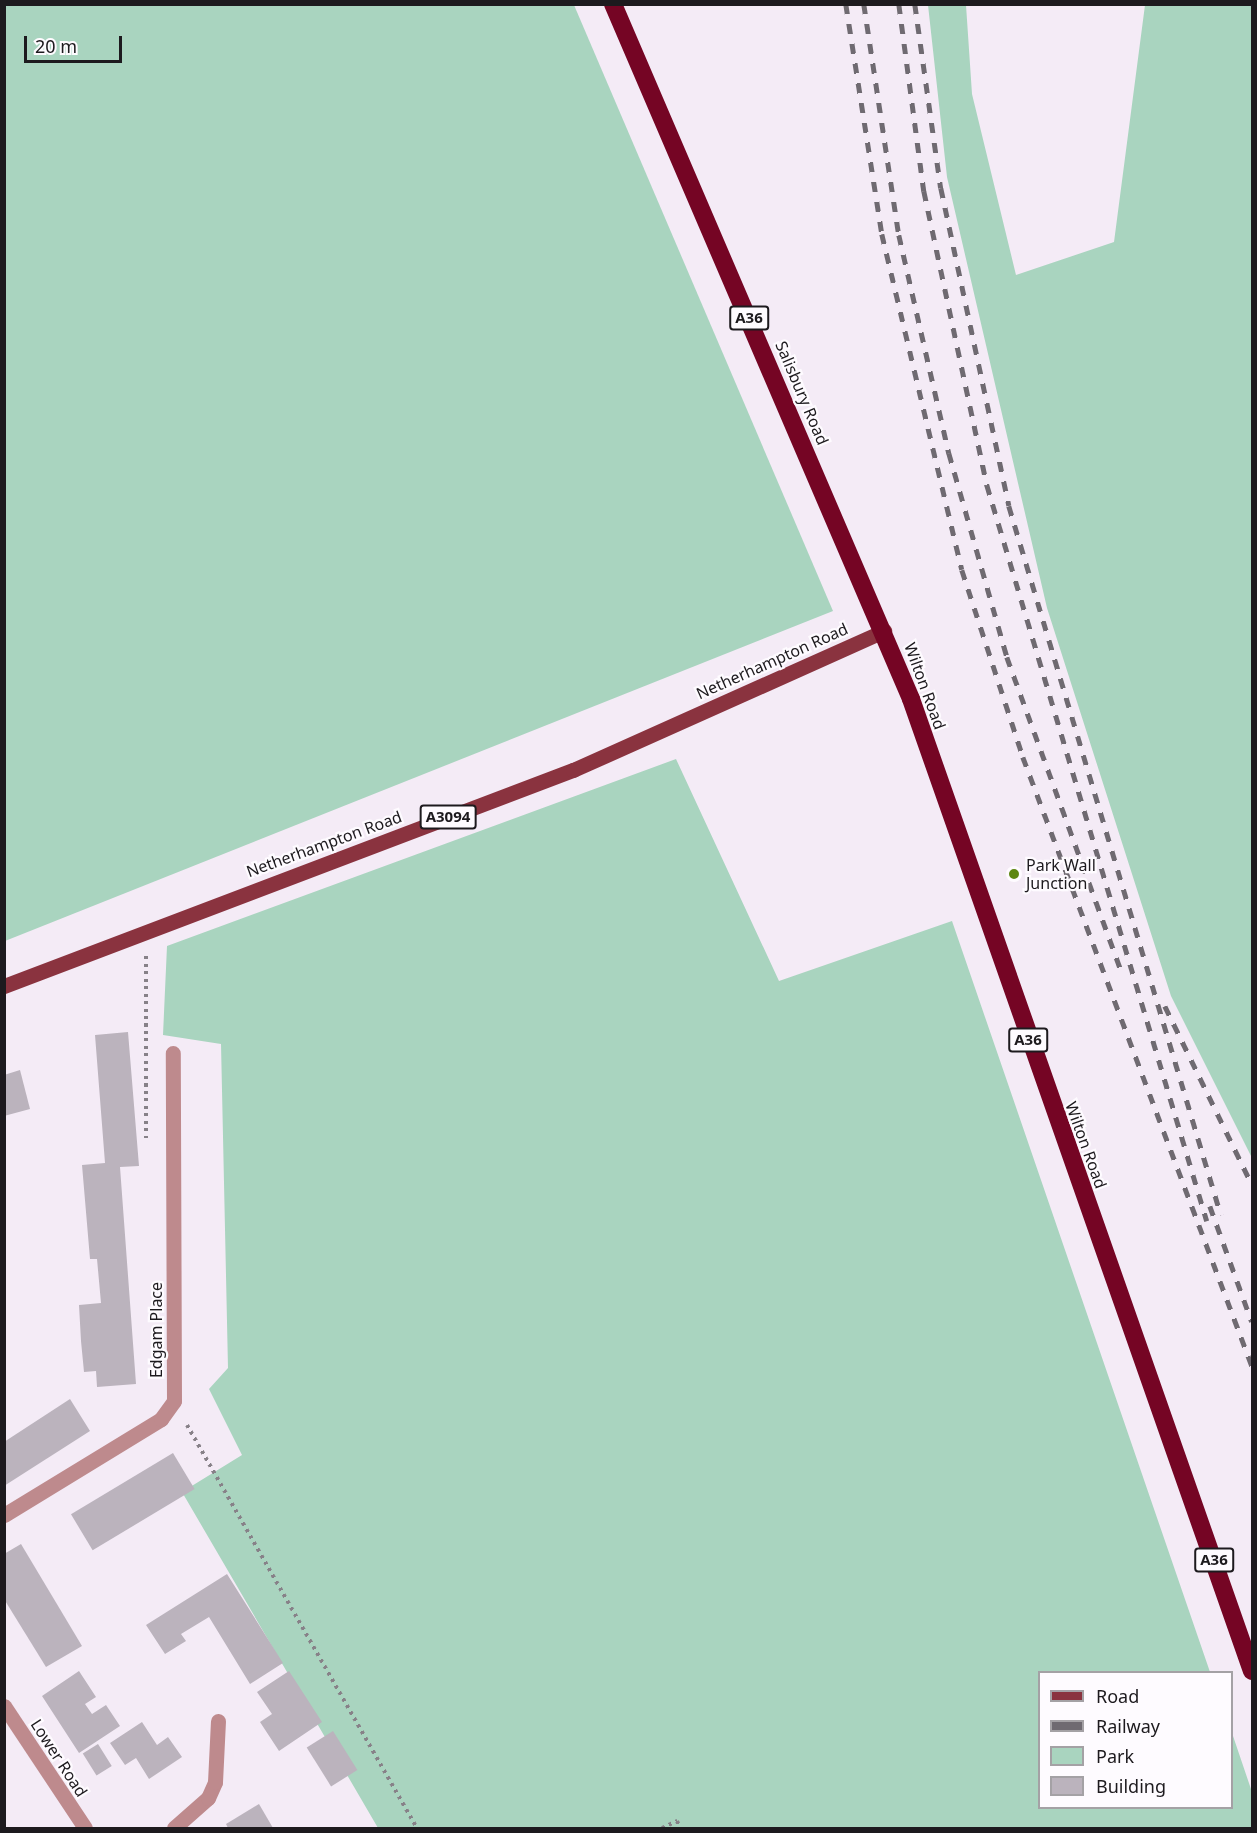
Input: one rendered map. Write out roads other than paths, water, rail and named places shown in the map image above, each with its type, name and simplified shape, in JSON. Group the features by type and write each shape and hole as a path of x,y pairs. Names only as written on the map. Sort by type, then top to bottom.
{"highway":[{"name":"Salisbury Road","path":"614,4 884,631"},
{"name":"Wilton Road","path":"884,631 1252,1671"}],"main road":[{"name":"Netherhampton Road","path":"4,986 573,770 884,631"}],"street":[{"name":"Edgam Place","path":"4,1515 161,1419 174,1401 173,1053"},
{"name":"Lower Road","path":"4,1706 84,1828"},
{"path":"174,1828 208,1798 215,1782 218,1721"}],"railway":[{"path":"846,4 882,234 962,570 1023,757 1252,1366"},
{"path":"864,4 899,235 949,453 1007,657 1121,971"},
{"path":"899,4 924,191 987,485 1207,1221"},
{"path":"915,4 941,188 1009,506 1221,1215"},
{"path":"1165,1006 1252,1184"},
{"path":"1210,1206 1252,1322"}],"place":[{"name":"Park Wall Junction","path":"1014,874"}]}
